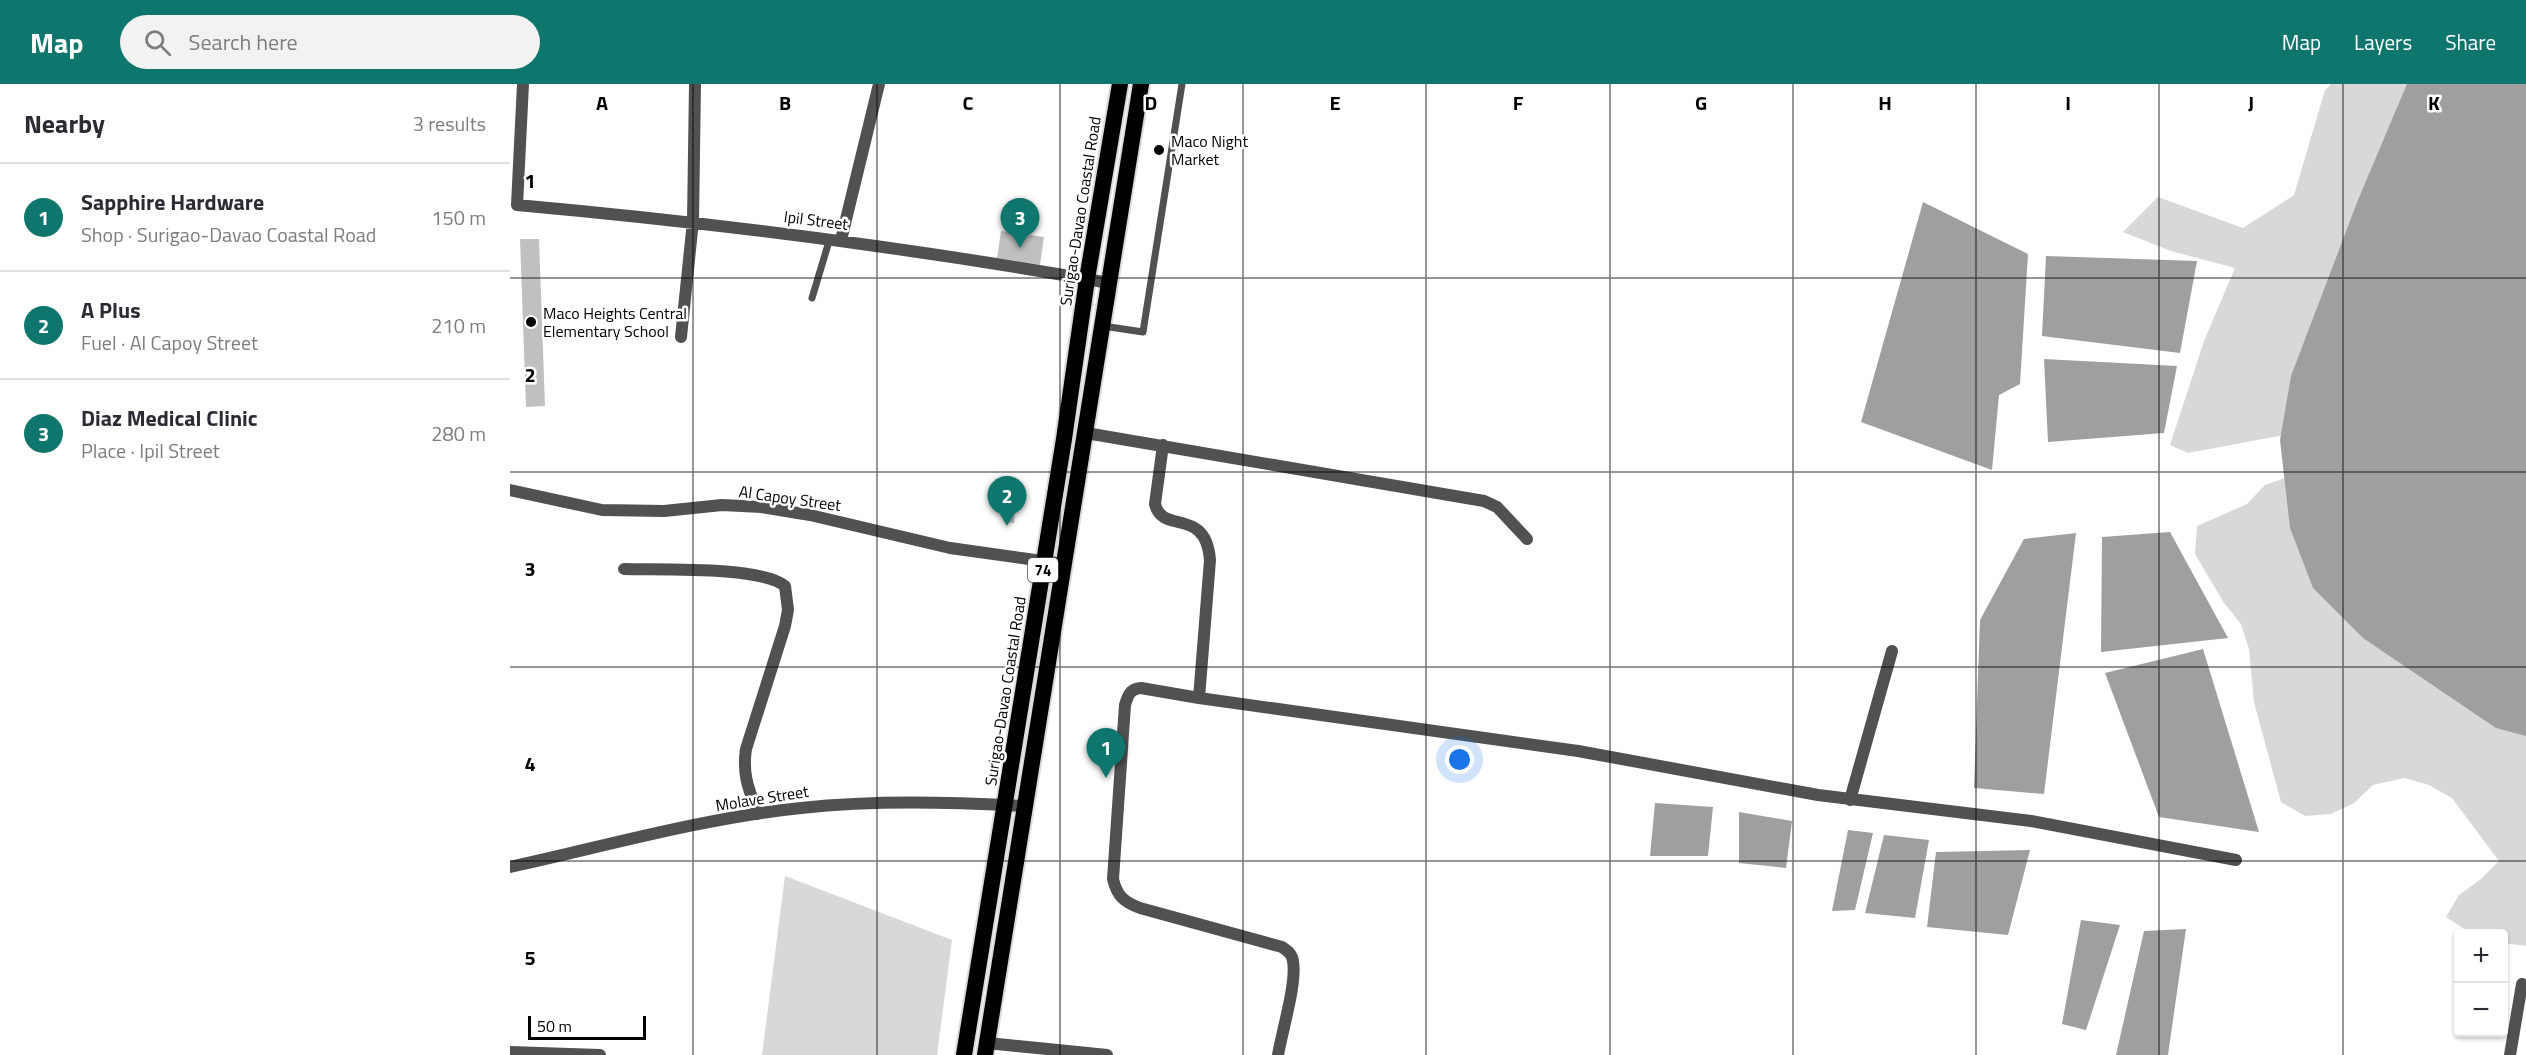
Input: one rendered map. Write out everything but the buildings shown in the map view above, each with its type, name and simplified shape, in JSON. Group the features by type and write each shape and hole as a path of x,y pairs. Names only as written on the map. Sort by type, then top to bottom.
{"highway":[{"name":"Surigao-Davao Coastal Road","path":"963,1055 1120,84"},
{"name":"74","path":"986,1049 1141,84"}],"street":[{"name":"Ipil Street","path":"523,84 517,205 693,221 836,239 1109,283"},
{"path":"681,337 693,221 695,84"},
{"path":"836,239 879,84"},
{"path":"1086,433 1484,501 1497,507 1527,539"},
{"path":"1163,445 1155,504 1157,512 1161,517 1190,526 1204,534 1209,546 1210,560 1199,698"},
{"name":"Al Capoy Street","path":"510,490 602,510 664,511 722,506 761,507 810,515 950,548 1064,564"},
{"path":"624,569 744,574 777,579 785,586 788,610 785,626 746,749 744,763 745,777 758,814"},
{"path":"1850,800 1892,651"},
{"path":"1278,1055 1292,980 1293,959 1289,952 1282,947 1163,915 1120,898 1113,879 1125,705 1129,693 1141,688 1578,751 1850,800 2031,821 2236,860"},
{"name":"Molave Street","path":"510,867 715,822 798,808 852,803 932,801 1024,806"},
{"path":"2510,1055 2522,984"},
{"path":"986,1049 1107,1055"},
{"path":"510,1052 600,1055"}],"lane":[{"path":"1102,326 1143,333 1182,84"},
{"path":"812,298 836,239"}],"shaded area":[{"path":"2331,84 2480,84 2300,432 2188,453 2170,445 2204,341 2235,268 2171,251 2123,232 2158,197 2243,228 2294,195 2325,90"},
{"path":"2407,84 2526,84 2526,736 2496,728 2363,638 2313,588 2290,528 2280,440 2291,376 2358,200"},
{"path":"1923,202 2028,254 2020,384 1999,395 1992,470 1861,422"},
{"path":"2046,256 2197,261 2180,353 2042,336"},
{"path":"2044,359 2177,366 2164,433 2048,442"},
{"path":"2342,458 2526,605 2526,946 2508,944 2508,929 2464,929 2446,917 2459,895 2481,879 2499,861 2452,798 2429,785 2404,778 2373,785 2354,803 2331,814 2305,816 2281,802 2254,702 2249,649 2241,624 2224,603 2195,554 2197,526 2247,504 2265,485"},
{"path":"2170,532 2228,638 2101,652 2102,537"},
{"path":"2076,533 2044,794 1974,788 1980,620 2024,539"},
{"path":"2203,649 2259,832 2159,817 2105,673"},
{"path":"1655,803 1713,807 1708,856 1650,856"},
{"path":"1739,812 1792,821 1786,868 1739,863"},
{"path":"1848,830 1873,833 1855,910 1832,911"},
{"path":"1884,835 1929,840 1915,918 1865,913"},
{"path":"2030,850 2008,935 1927,927 1936,852"},
{"path":"785,876 952,940 937,1055 762,1055"},
{"path":"2081,920 2120,925 2086,1030 2062,1024"},
{"path":"2186,929 2168,1055 2116,1055 2144,931"}],"place":[{"name":"Maco Night Market","path":"1159,150"},
{"name":"Diaz Medical Clinic","path":"1020,248"},
{"name":"Maco Heights Central Elementary School","path":"531,322"},
{"name":"A Plus","path":"1007,526"},
{"name":"Sapphire Hardware","path":"1106,778"}]}
